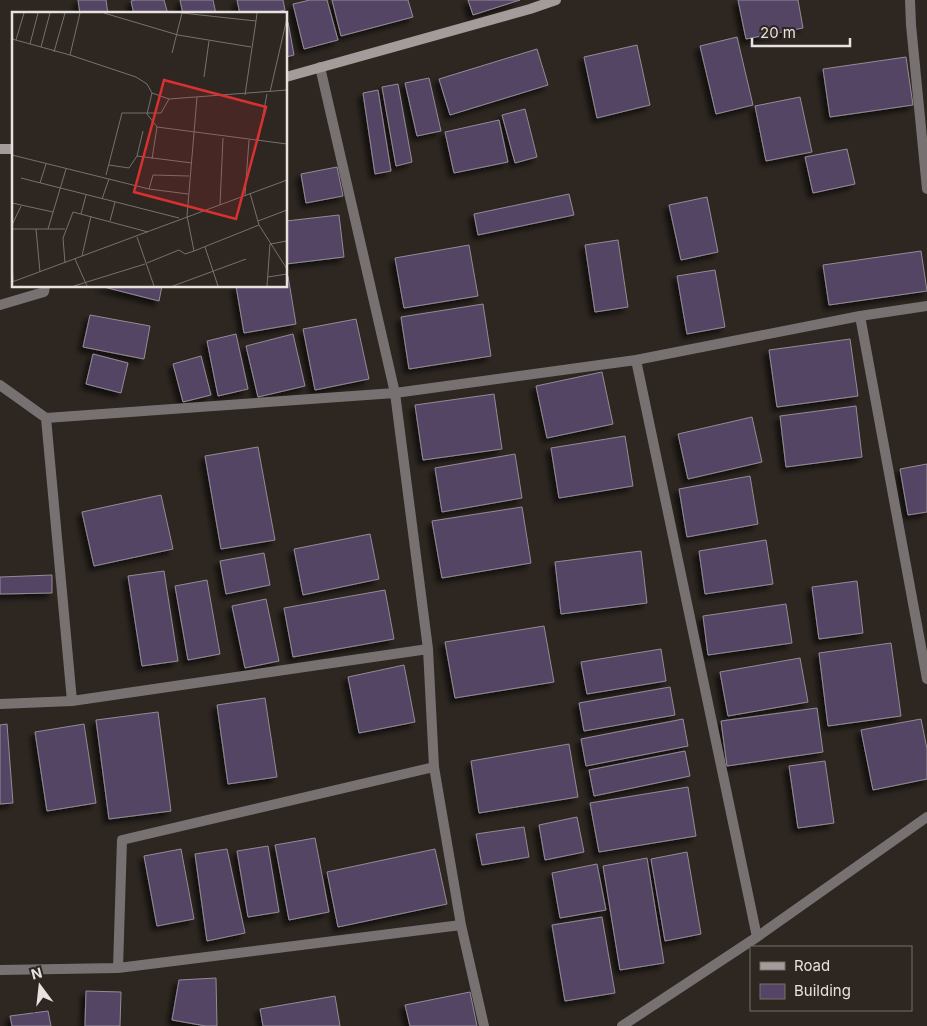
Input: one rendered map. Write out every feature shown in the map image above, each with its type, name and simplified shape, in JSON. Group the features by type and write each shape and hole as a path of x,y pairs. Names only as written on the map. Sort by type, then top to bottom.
{"street":[{"path":"288,76 530,9 556,0"},
{"path":"910,0 927,189"},
{"path":"320,67 395,393 428,649 434,767 461,925 484,1026"},
{"path":"0,305 44,292 45,288"},
{"path":"0,384 46,418 395,393 636,360 860,316 927,306"},
{"path":"860,316 927,679"},
{"path":"636,360 757,937"},
{"path":"46,418 72,701"},
{"path":"0,704 72,701 428,649"},
{"path":"118,968 122,840 434,767"},
{"path":"622,1026 757,937 927,816"},
{"path":"0,970 118,968 461,925"}],"building":[{"path":"78,0 106,0 108,12 80,12"},
{"path":"164,0 167,12 134,12 131,1"},
{"path":"180,0 213,0 216,12 183,12"},
{"path":"237,0 283,0 285,10 277,12 240,12"},
{"path":"310,0 327,0 338,40 304,49 293,4"},
{"path":"332,0 408,0 413,17 341,36"},
{"path":"468,0 520,0 473,15"},
{"path":"738,0 798,0 803,28 746,39"},
{"path":"288,22 294,55 288,56"},
{"path":"737,37 753,105 716,114 700,46"},
{"path":"637,45 650,105 597,118 584,57"},
{"path":"537,49 548,85 450,115 439,79"},
{"path":"906,57 913,105 830,117 823,69"},
{"path":"429,78 441,131 417,136 405,83"},
{"path":"398,84 412,162 396,166 382,87"},
{"path":"378,90 391,171 375,174 363,93"},
{"path":"800,97 812,152 766,161 755,106"},
{"path":"525,109 537,157 515,163 502,115"},
{"path":"499,120 508,162 454,173 445,132"},
{"path":"847,149 855,184 813,193 805,157"},
{"path":"337,167 343,196 306,203 301,174"},
{"path":"569,194 574,215 478,235 474,214"},
{"path":"707,197 718,252 681,260 669,205"},
{"path":"339,215 344,257 288,264 288,221"},
{"path":"618,240 628,307 595,312 585,245"},
{"path":"469,245 478,296 404,308 395,258"},
{"path":"921,251 927,291 829,305 823,265"},
{"path":"715,270 725,327 687,334 677,276"},
{"path":"288,276 296,324 244,333 236,288 288,288"},
{"path":"108,288 162,288 159,301"},
{"path":"483,304 491,356 409,369 401,317"},
{"path":"90,315 150,326 144,359 83,347"},
{"path":"356,319 369,379 315,390 303,329"},
{"path":"236,334 248,389 218,396 207,341"},
{"path":"293,334 305,386 258,397 246,346"},
{"path":"850,339 858,396 777,407 769,350"},
{"path":"93,354 128,363 121,393 86,384"},
{"path":"201,356 211,395 183,402 173,364"},
{"path":"602,372 613,424 547,438 536,386"},
{"path":"494,394 502,449 423,460 415,405"},
{"path":"856,406 862,457 786,467 780,416"},
{"path":"752,417 762,462 688,479 678,434"},
{"path":"625,436 633,486 559,498 551,448"},
{"path":"258,447 275,540 221,549 205,456"},
{"path":"515,454 522,498 442,512 435,468"},
{"path":"927,464 927,512 908,515 900,469"},
{"path":"750,476 758,524 687,537 679,489"},
{"path":"161,495 173,549 94,566 82,512"},
{"path":"522,507 531,563 442,578 432,521"},
{"path":"370,534 379,579 303,595 294,549"},
{"path":"766,540 773,584 705,594 699,551"},
{"path":"641,551 647,603 561,614 555,562"},
{"path":"264,553 270,585 226,594 220,561"},
{"path":"164,571 178,661 142,666 128,576"},
{"path":"52,575 52,593 0,594 0,577"},
{"path":"207,580 220,654 188,660 175,586"},
{"path":"857,581 863,633 819,639 812,587"},
{"path":"385,590 394,639 293,657 284,608"},
{"path":"266,599 279,661 245,668 232,606"},
{"path":"786,604 792,643 708,655 703,616"},
{"path":"544,626 554,682 455,698 445,642"},
{"path":"891,643 901,716 828,726 819,653"},
{"path":"661,649 666,681 587,694 581,662"},
{"path":"800,658 808,702 728,716 720,672"},
{"path":"404,665 415,722 359,733 348,677"},
{"path":"670,687 675,715 584,731 579,703"},
{"path":"265,698 277,777 228,784 217,705"},
{"path":"817,708 823,752 727,766 721,721"},
{"path":"158,712 171,811 109,819 96,720"},
{"path":"683,719 688,746 586,766 581,739"},
{"path":"921,719 927,749 927,779 873,790 861,730"},
{"path":"7,724 13,803 0,804 0,725"},
{"path":"84,724 96,803 47,811 35,732"},
{"path":"569,744 578,797 479,813 471,761"},
{"path":"685,751 690,776 594,796 589,770"},
{"path":"825,761 834,823 798,828 789,766"},
{"path":"688,787 696,836 599,852 590,803"},
{"path":"577,817 584,852 545,860 539,825"},
{"path":"524,827 529,857 482,865 476,834"},
{"path":"315,838 329,912 289,920 275,845"},
{"path":"268,846 279,912 248,917 237,851"},
{"path":"181,849 194,919 157,926 144,856"},
{"path":"227,849 245,933 207,941 195,854"},
{"path":"435,849 447,904 338,927 327,872"},
{"path":"687,852 701,934 665,941 651,859"},
{"path":"647,858 664,963 620,970 603,866"},
{"path":"597,864 606,910 560,918 552,873"},
{"path":"602,917 615,993 565,1001 552,925"},
{"path":"216,978 217,1026 172,1020 179,980"},
{"path":"86,991 121,992 120,1026 85,1026"},
{"path":"470,992 477,1026 410,1026 405,1005"},
{"path":"335,996 340,1026 263,1026 260,1009"},
{"path":"48,1011 51,1026 12,1026 10,1016"}]}
